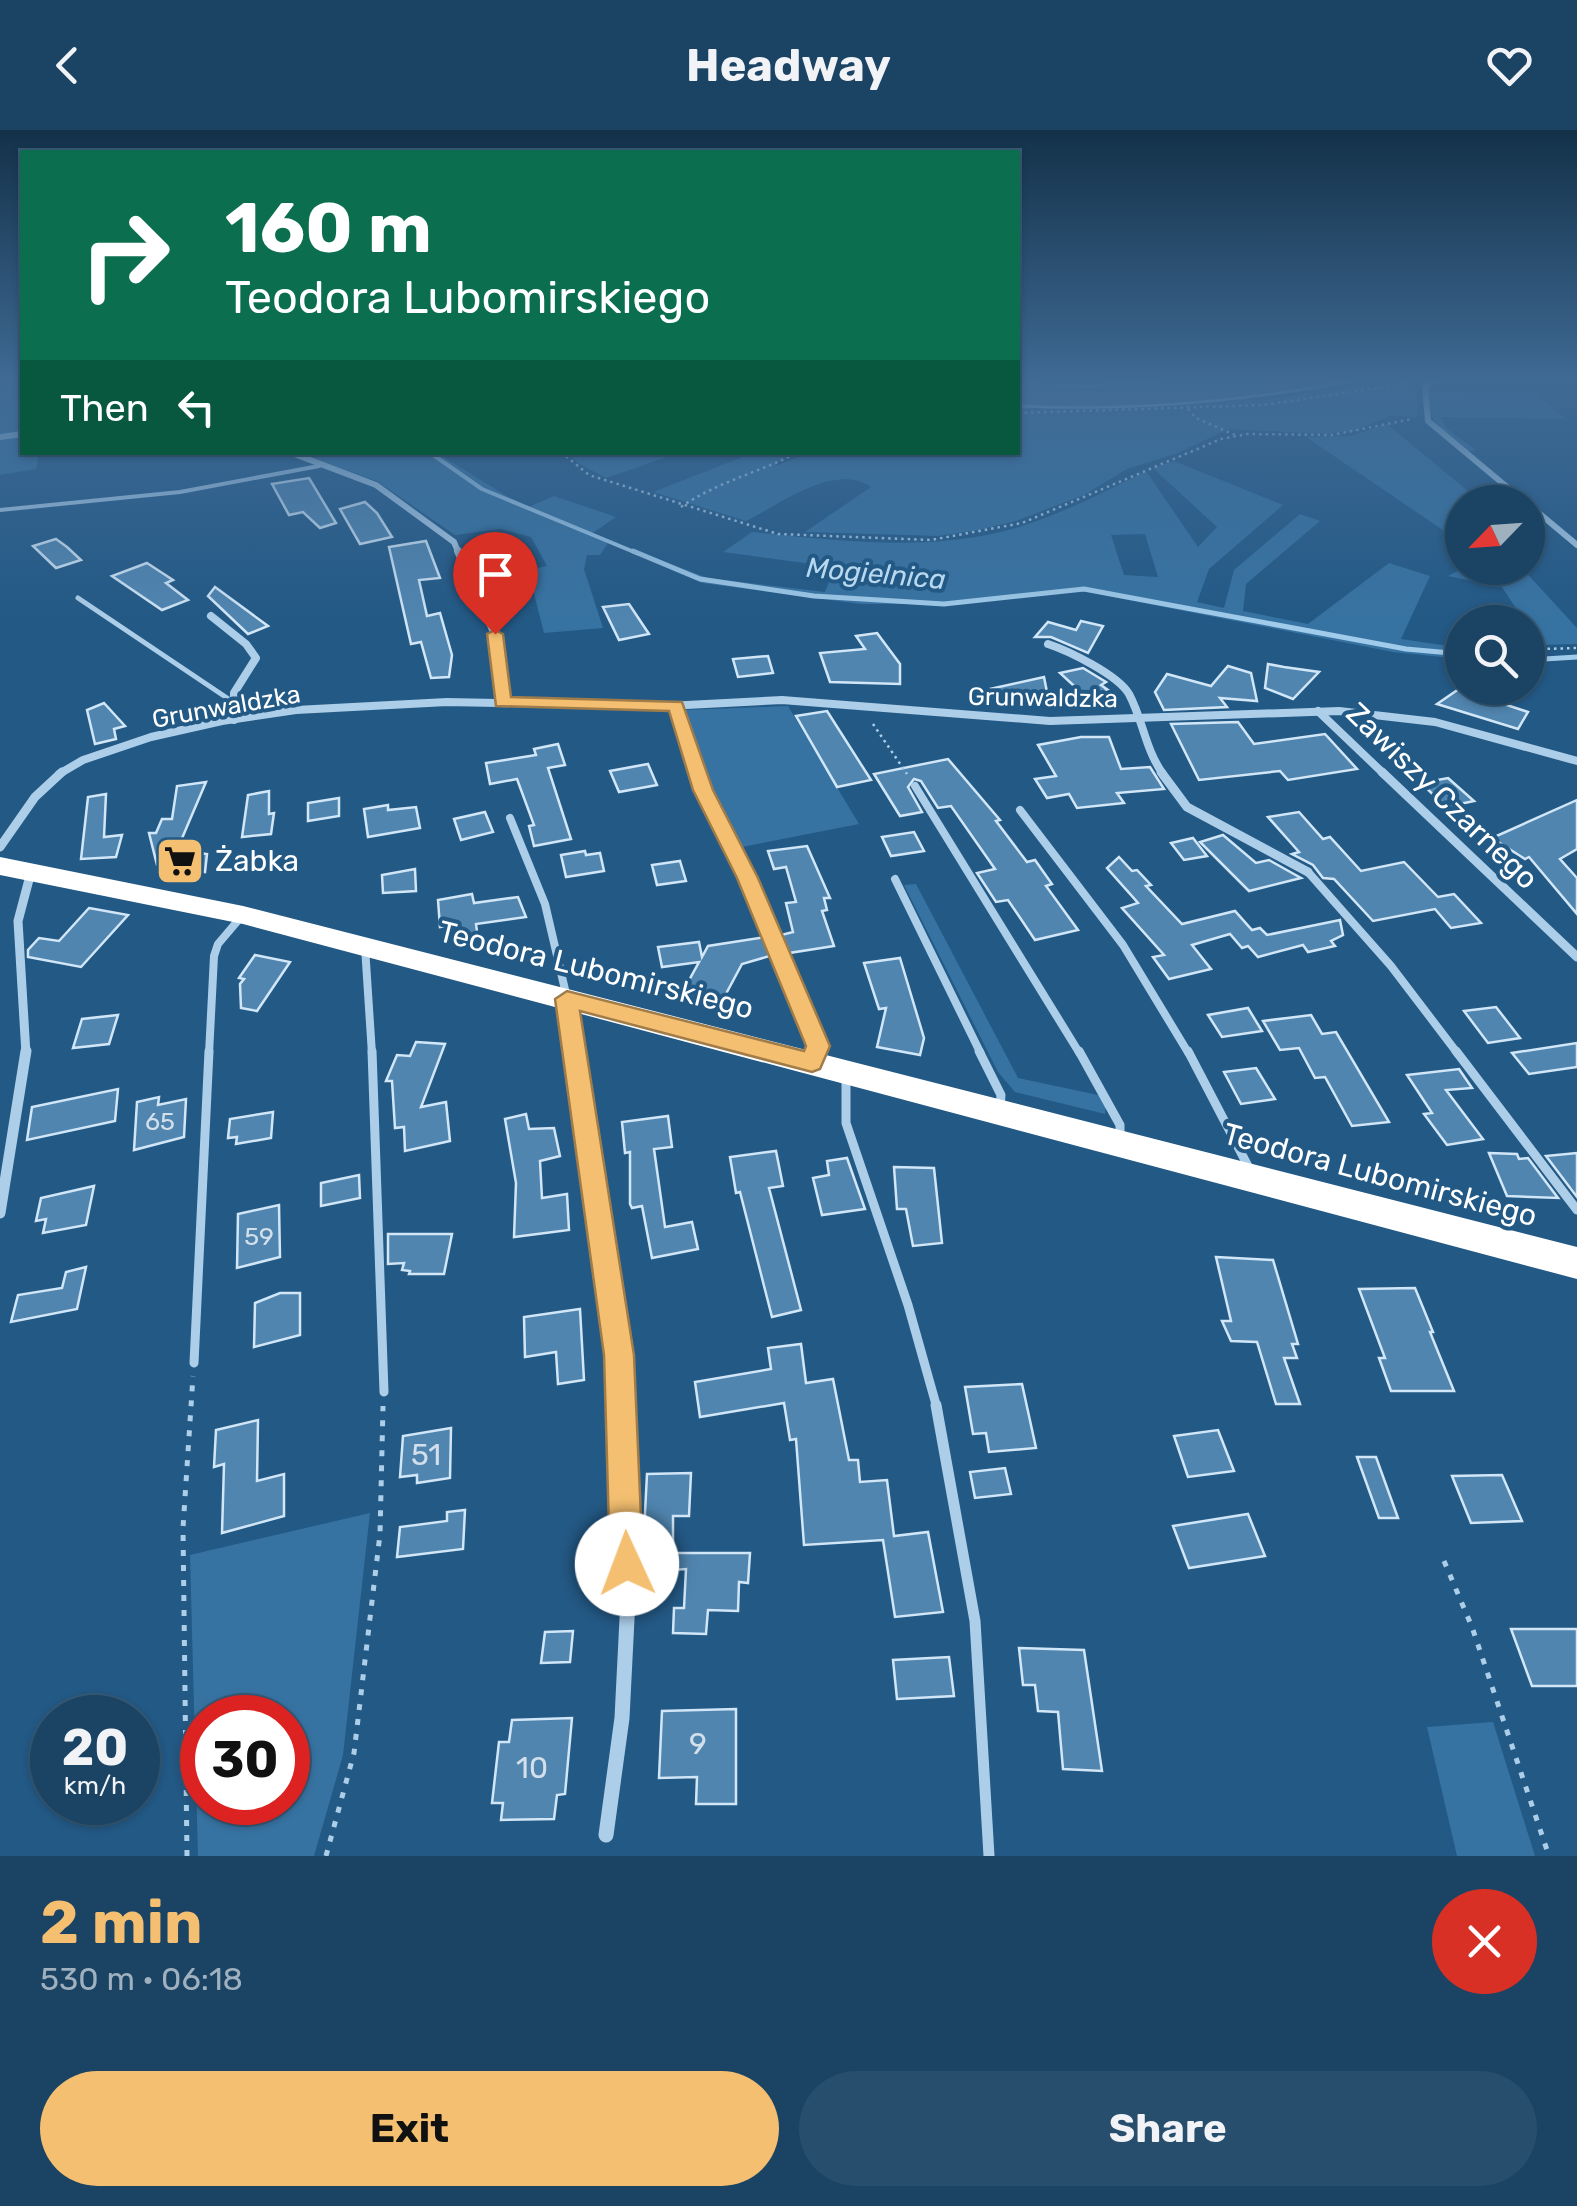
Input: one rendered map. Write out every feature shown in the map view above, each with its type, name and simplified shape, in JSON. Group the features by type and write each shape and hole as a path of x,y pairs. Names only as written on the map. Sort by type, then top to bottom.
{"highway":[{"name":"Teodora Lubomirskiego","path":"16,869 242,914 1577,1262"}],"street":[{"path":"305,460 376,485 454,542 495,634 502,702"},
{"path":"1474,460 1504,485"},
{"path":"1545,519 1577,545"},
{"path":"212,616 246,644 256,658 233,702 234,720"},
{"path":"1048,644 1069,651 1124,687 1148,753 1187,806 1308,872"},
{"name":"Grunwaldzka","path":"0,847 32,800 60,771 106,752 234,720 334,708 502,702 676,706 794,700 1000,720 1384,713 1426,720 1577,762"},
{"name":"Zawiszy Czarnego","path":"1318,712 1577,957"},
{"path":"0,1214 26,1058 27,1021 10,954 16,869"},
{"path":"567,999 619,1355 628,1599 622,1718 606,1835"}],"lane":[{"path":"0,510 180,492 319,466"},
{"path":"78,598 233,702"},
{"path":"676,706 703,790 770,928 818,1046 812,1062"},
{"path":"915,786 1080,1051 1120,1125 1120,1144"},
{"path":"1020,810 1123,945 1175,1026 1246,1157 1252,1178"},
{"path":"510,818 529,858 554,934 567,999"},
{"path":"1308,872 1391,966 1577,1210"},
{"path":"895,879 1002,1094 1000,1112"},
{"path":"194,1362 214,956 218,944 242,914"},
{"path":"365,947 384,1392"},
{"path":"846,1072 846,1123 908,1304 942,1426 975,1621 989,1856"}],"path":[{"path":"570,460 589,475 681,507 778,534 932,540 1022,523 1171,460"},
{"path":"681,507 706,490 759,473 785,460"},
{"path":"1545,648 1577,648"},
{"path":"862,707 915,786"},
{"path":"198,880 203,871"},
{"path":"187,1856 183,1528 194,1362"},
{"path":"326,1856 354,1754 380,1534 384,1392"},
{"path":"1444,1561 1472,1626 1549,1856"}],"shaded area":[{"path":"0,460 38,460 36,469 0,475"},
{"path":"316,460 448,460 526,508 554,496 616,517 591,534 708,578 825,592 835,567 723,552 752,532 886,543 987,535 1052,515 1146,471 1198,547 1217,527 1153,468 1174,461 1283,505 1209,569 1197,602 1224,608 1234,570 1300,514 1320,521 1246,584 1243,611 1308,624 1389,563 1430,576 1401,639 1445,645 1445,657 1393,652 1077,590 950,604 861,604 702,583 608,543 600,555 587,555 584,569 603,628 544,633 528,570 547,566 531,537 500,529 455,535 377,481","holes":["1145,534 1158,577 1124,575 1111,535"]},
{"path":"575,460 659,460 606,478"},
{"path":"736,460 781,460 775,466 792,460 1157,460 1127,469 1084,495 1016,521 938,536 805,532 871,487 857,481 841,479 808,488 746,521 653,492"},
{"path":"1339,460 1430,460 1461,485 1445,485 1445,531"},
{"path":"1492,585 1538,585 1577,628 1577,644 1545,645 1545,605 1514,605 1502,587"},
{"path":"788,706 859,824 742,847 708,786 681,710"},
{"path":"916,884 1018,1078 1098,1095 1106,1104 1105,1114 1015,1092 998,1072 904,885"},
{"path":"370,1513 343,1755 314,1856 198,1856 197,1825 310,1825 310,1695 194,1695 190,1555"},
{"path":"1493,1722 1535,1856 1457,1856 1427,1727"}],"building":[{"path":"309,478 336,523 320,528 303,512 289,515 272,484"},
{"path":"365,502 392,537 360,544 340,509"},
{"path":"56,539 81,560 56,568 33,546"},
{"path":"426,541 440,578 419,580 427,616 440,613 452,655 449,677 431,678 421,642 411,644 389,547"},
{"path":"147,563 173,580 166,583 188,600 162,610 112,576"},
{"path":"215,587 268,626 248,634 208,596"},
{"path":"629,604 649,634 619,640 603,607"},
{"path":"1081,621 1103,626 1088,653 1051,637 1035,637 1048,622 1076,630"},
{"path":"877,633 900,664 900,684 830,682 820,653 865,649 856,636"},
{"path":"768,656 773,673 738,677 733,659"},
{"path":"1268,664 1319,672 1293,699 1265,688"},
{"path":"1228,666 1251,673 1257,701 1220,698 1227,707 1164,710 1155,692 1167,674 1211,686"},
{"path":"1083,668 1106,682 1101,685 1108,690 1085,696 1060,673"},
{"path":"1044,677 1048,697 991,696 990,689"},
{"path":"1445,699 1445,705 1507,705 1528,712 1518,729 1437,704"},
{"path":"104,703 125,726 114,729 116,739 95,744 87,710"},
{"path":"827,711 871,780 837,787 796,716"},
{"path":"1238,722 1254,744 1325,734 1357,769 1288,780 1280,771 1199,780 1171,724"},
{"path":"1081,737 1109,737 1121,769 1150,767 1164,789 1117,793 1124,803 1077,808 1069,794 1047,798 1035,779 1056,776 1038,745"},
{"path":"558,744 565,765 548,768 571,839 534,846 529,826 534,825 517,779 490,784 486,763 536,755 534,749"},
{"path":"948,759 1000,820 996,821 1027,862 1035,860 1052,884 1046,886 1078,930 1035,940 1008,900 996,902 977,873 995,869 951,806 938,808 921,781 914,779 908,787 922,812 900,816 874,774"},
{"path":"648,764 657,785 619,792 610,771"},
{"path":"1448,778 1474,801 1446,807 1421,783"},
{"path":"206,782 177,850 207,854 205,872 157,865 149,833 156,833 162,819 172,819 177,786"},
{"path":"269,791 269,814 274,813 271,834 242,837 248,795"},
{"path":"106,794 104,837 122,835 116,857 81,859 88,797"},
{"path":"339,798 339,816 308,821 308,803"},
{"path":"1577,800 1577,849 1560,859 1577,878 1577,914 1529,857 1525,859 1492,838"},
{"path":"388,805 388,810 416,807 420,828 368,837 364,809"},
{"path":"485,812 493,832 461,840 454,819"},
{"path":"1299,812 1323,839 1330,837 1361,871 1404,862 1438,897 1454,894 1481,923 1451,928 1435,909 1373,921 1334,879 1323,878 1313,865 1292,854 1299,852 1268,817"},
{"path":"914,832 924,851 891,856 882,837"},
{"path":"1223,835 1256,863 1269,860 1301,878 1249,891 1200,842"},
{"path":"1193,838 1207,856 1184,860 1171,843"},
{"path":"807,846 830,898 824,898 827,910 822,911 834,946 789,953 781,935 793,932 786,903 796,902 786,867 774,869 768,851"},
{"path":"585,851 586,855 600,853 604,871 566,877 561,855"},
{"path":"1119,857 1132,871 1137,870 1151,885 1146,886 1182,924 1235,911 1252,930 1260,928 1267,935 1340,920 1343,935 1331,941 1335,946 1308,952 1303,945 1258,957 1248,946 1242,948 1230,934 1192,945 1211,969 1169,979 1153,957 1164,955 1122,908 1138,903 1107,868"},
{"path":"680,861 686,881 657,885 652,865"},
{"path":"415,869 416,891 383,893 382,875"},
{"path":"472,894 474,903 518,897 526,917 476,924 478,939 457,942 454,925 440,927 438,900"},
{"path":"89,908 128,915 81,967 28,957 28,950 39,938 59,941"},
{"path":"766,937 773,955 742,964 720,1005 681,995 699,962 662,967 658,947 699,942 702,957 708,946"},
{"path":"255,955 290,962 257,1011 241,1008 240,984 244,979 239,978"},
{"path":"900,958 924,1038 920,1055 877,1047 886,1008 879,1009 864,963"},
{"path":"1496,1007 1520,1038 1488,1043 1464,1011"},
{"path":"1248,1008 1262,1031 1222,1037 1208,1015"},
{"path":"118,1015 109,1044 73,1048 82,1019"},
{"path":"1311,1015 1322,1034 1336,1032 1389,1122 1352,1126 1325,1077 1315,1078 1299,1048 1280,1050 1263,1021"},
{"path":"416,1042 445,1044 421,1107 446,1102 450,1141 405,1151 404,1127 395,1128 392,1081 386,1081 397,1055 410,1056"},
{"path":"1577,1043 1577,1067 1529,1074 1512,1053"},
{"path":"1256,1068 1275,1099 1241,1104 1224,1072"},
{"path":"1459,1069 1472,1088 1446,1090 1483,1139 1447,1145 1424,1114 1432,1113 1407,1075"},
{"path":"118,1089 115,1121 27,1140 32,1107"},
{"path":"159,1097 158,1105 186,1099 184,1137 134,1150 137,1102"},
{"path":"273,1112 271,1138 236,1144 237,1137 228,1138 230,1119"},
{"path":"526,1114 529,1129 554,1128 560,1156 540,1161 542,1198 567,1194 569,1230 514,1237 516,1183 505,1119"},
{"path":"668,1116 672,1147 654,1149 665,1227 692,1222 698,1249 652,1258 642,1206 632,1208 630,1204 630,1152 625,1153 622,1122"},
{"path":"776,1151 783,1186 769,1188 801,1310 772,1317 740,1192 736,1193 730,1157"},
{"path":"1489,1153 1528,1158 1558,1198 1507,1196"},
{"path":"1577,1153 1577,1197 1546,1156"},
{"path":"847,1158 865,1209 822,1215 813,1178 829,1175 827,1161"},
{"path":"894,1167 934,1168 942,1243 913,1246 906,1209 897,1209"},
{"path":"359,1175 360,1198 321,1206 321,1183"},
{"path":"94,1186 86,1225 43,1233 46,1219 36,1221 41,1198"},
{"path":"279,1205 280,1257 237,1268 238,1214"},
{"path":"388,1234 452,1234 444,1274 409,1274 410,1271 402,1270 404,1263 388,1264"},
{"path":"1216,1257 1273,1260 1298,1344 1292,1344 1297,1358 1284,1358 1300,1404 1276,1404 1257,1342 1231,1341 1222,1321 1231,1321"},
{"path":"86,1267 77,1309 11,1322 18,1295 62,1288 66,1272"},
{"path":"1415,1288 1454,1391 1391,1391 1379,1358 1385,1358 1359,1289"},
{"path":"280,1293 300,1293 300,1335 254,1347 255,1303"},
{"path":"580,1309 584,1380 558,1384 556,1352 525,1357 524,1317"},
{"path":"801,1344 806,1383 833,1379 849,1460 858,1460 860,1482 887,1480 894,1536 928,1532 943,1612 895,1617 883,1540 804,1545 796,1439 790,1440 784,1403 700,1417 695,1382 771,1369 768,1348"},
{"path":"1022,1384 1036,1448 989,1452 986,1433 973,1434 965,1387"},
{"path":"258,1420 257,1481 284,1474 284,1516 222,1533 224,1464 214,1467 216,1430"},
{"path":"451,1428 450,1478 417,1483 417,1475 400,1477 403,1436"},
{"path":"1218,1430 1234,1471 1188,1477 1174,1436"},
{"path":"1357,1457 1376,1457 1398,1518 1379,1518"},
{"path":"1005,1468 1011,1494 975,1498 970,1472"},
{"path":"691,1473 689,1516 673,1516 673,1553 750,1553 748,1583 739,1582 738,1611 708,1610 706,1634 673,1633 674,1608 684,1608 686,1569 642,1572 647,1474"},
{"path":"1502,1475 1522,1521 1471,1523 1452,1476"},
{"path":"465,1510 463,1549 397,1557 400,1527 447,1521 447,1512"},
{"path":"1248,1514 1265,1556 1189,1568 1173,1526"},
{"path":"1511,1629 1577,1629 1577,1686 1532,1686"},
{"path":"573,1631 570,1662 541,1663 545,1632"},
{"path":"1019,1648 1084,1650 1102,1771 1063,1769 1058,1712 1038,1711 1035,1685 1023,1685"},
{"path":"949,1657 954,1696 897,1699 893,1660"},
{"path":"736,1709 736,1804 696,1804 697,1777 659,1778 662,1711"},
{"path":"572,1718 565,1794 557,1795 554,1819 501,1820 503,1803 492,1803 499,1742 509,1742 512,1720"}],"waterway":[{"name":"Mogielnica","path":"440,460 482,489 639,554"},
{"name":"Mogielnica","path":"633,551 700,579 814,596 944,604 1084,589 1406,649 1445,652"},
{"name":"Mogielnica","path":"1545,659 1577,657"}],"place":[{"name":"Żabka","path":"180,861"}],"route":[{"path":"495,634 502,702 676,706 703,790 748,878 818,1046 812,1062 567,999 619,1355 627,1564"}]}
